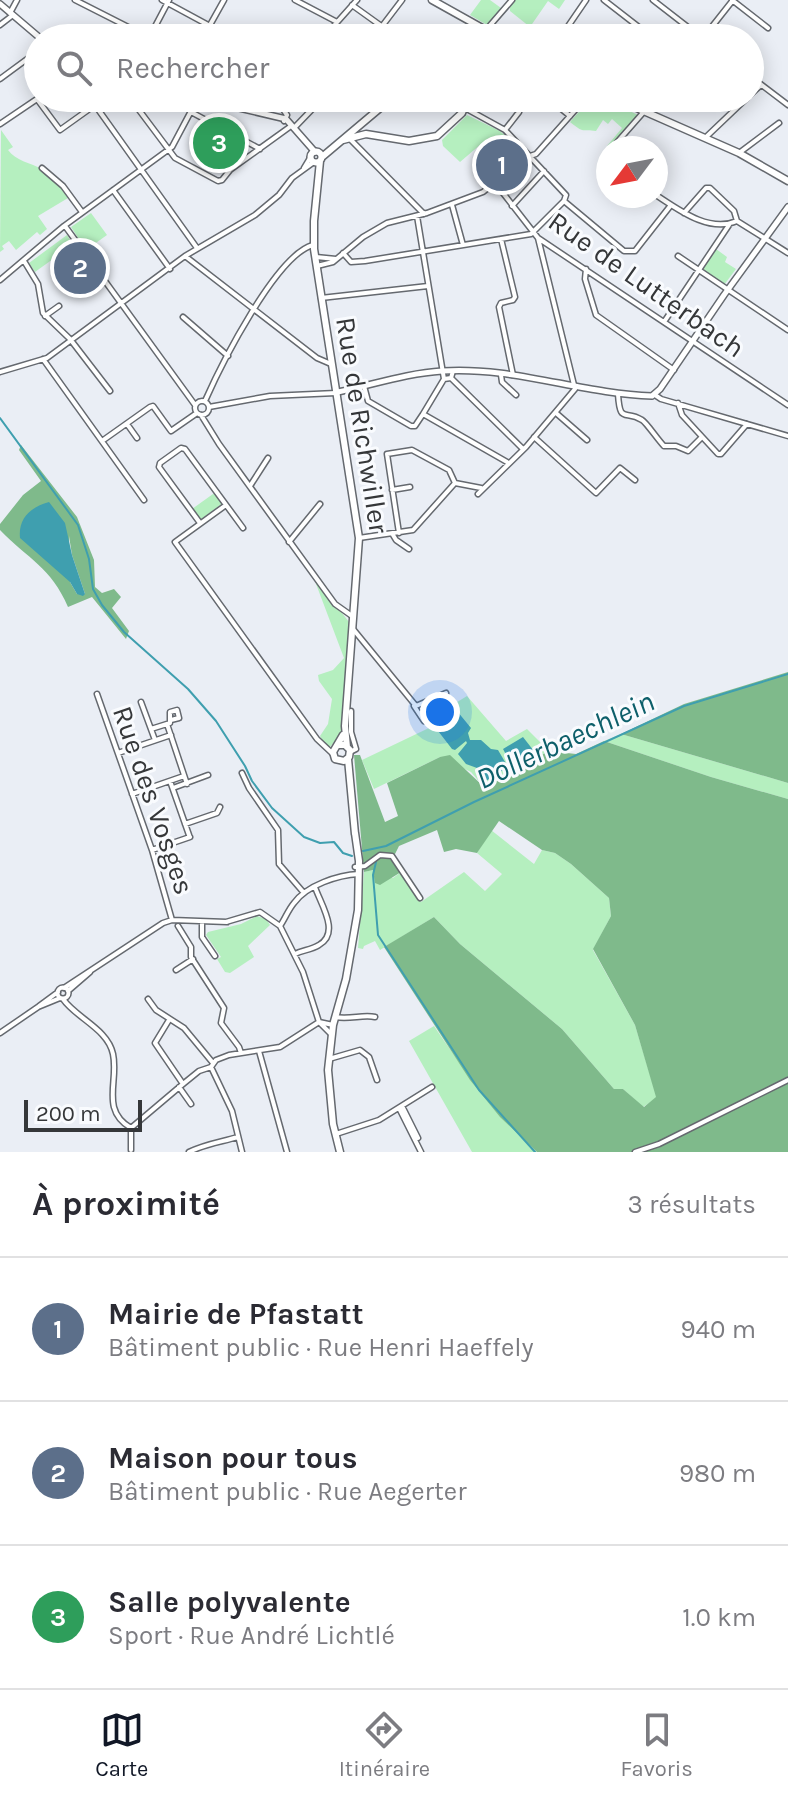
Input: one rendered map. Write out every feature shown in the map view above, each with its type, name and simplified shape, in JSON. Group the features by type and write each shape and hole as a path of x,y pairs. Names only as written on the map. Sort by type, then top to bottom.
{"main road":[{"path":"432,0 475,24"},
{"path":"316,158 346,139 375,112"},
{"path":"346,139 372,134 409,141 427,139 442,134 461,112"},
{"path":"644,112 739,153 788,181"},
{"name":"Rue de Richwiller","path":"316,158 315,250 359,538 342,751 348,776"},
{"path":"340,1152 328,1070 334,1021 354,934 357,871 353,793 339,761 342,751"}],"street":[{"path":"0,25 13,15 17,0"},
{"path":"75,0 122,24"},
{"path":"162,0 208,24"},
{"path":"211,24 224,0"},
{"path":"295,0 337,22 357,0"},
{"path":"381,24 402,0"},
{"path":"447,8 452,0"},
{"path":"486,24 512,0"},
{"path":"570,24 586,0"},
{"path":"604,0 635,24"},
{"path":"653,0 684,24"},
{"path":"713,24 733,0 763,24"},
{"path":"156,24 168,2"},
{"path":"0,4 24,24"},
{"path":"352,5 379,24"},
{"path":"764,25 768,28"},
{"path":"0,79 24,61"},
{"path":"764,87 788,105"},
{"path":"0,124 24,108"},
{"path":"47,112 60,130 85,112"},
{"path":"100,112 197,248"},
{"path":"140,112 175,158 218,181 308,112"},
{"path":"0,280 82,212 168,151 191,112 260,149"},
{"path":"0,372 43,359 185,256 243,224 316,158 284,119 251,112"},
{"path":"282,112 284,119"},
{"path":"342,253 351,262 534,233 564,201 566,195 505,130 472,112"},
{"path":"505,130 519,112"},
{"path":"565,112 570,116"},
{"path":"317,266 336,259 387,223 420,215 483,192 536,154 574,112"},
{"path":"623,136 644,112"},
{"path":"704,139 732,112"},
{"path":"366,119 372,134"},
{"path":"739,153 779,123"},
{"path":"346,139 420,215 444,379"},
{"path":"42,168 63,186 82,212"},
{"path":"512,206 544,171"},
{"name":"Rue de Lutterbach","path":"496,184 538,238 788,405"},
{"path":"684,213 706,188 710,188 734,211 737,221 788,253"},
{"path":"113,190 170,269"},
{"path":"564,201 624,251 635,251 671,205"},
{"path":"668,203 709,223 729,225"},
{"path":"452,204 463,245"},
{"path":"655,395 788,207"},
{"path":"664,322 729,225 737,221"},
{"path":"64,226 335,604 354,616"},
{"path":"409,549 396,540 386,451 412,450 449,470 455,483 480,491 574,393 538,238"},
{"path":"501,239 515,297 499,307 513,376"},
{"path":"205,401 277,274 300,254 315,250 336,259"},
{"path":"185,256 317,358 333,364"},
{"path":"678,256 788,330"},
{"path":"24,261 38,284 45,316 70,339 110,391"},
{"path":"586,269 585,279 596,315 674,370"},
{"path":"321,298 428,286"},
{"path":"45,316 59,306"},
{"path":"183,317 228,356"},
{"path":"43,359 144,500"},
{"path":"451,378 453,371"},
{"path":"209,407 270,396 338,392 453,371 655,395 788,436"},
{"path":"501,375 502,382 516,395"},
{"path":"444,379 451,378"},
{"path":"451,378 523,449"},
{"path":"364,386 369,403 411,426 418,424 444,379"},
{"path":"619,392 624,416 641,419 664,446 676,446 688,451 701,438"},
{"path":"195,405 205,401"},
{"path":"205,401 209,407"},
{"path":"678,403 682,415 718,454 748,424"},
{"path":"102,441 153,406 171,431 199,414 207,413 209,407"},
{"path":"556,413 587,440"},
{"path":"423,414 507,462"},
{"path":"127,424 137,438"},
{"path":"534,437 596,493 620,468 635,480"},
{"path":"200,524 159,467 181,448 185,449 243,528"},
{"path":"250,486 268,458"},
{"path":"359,538 413,530 455,483"},
{"path":"392,490 410,487"},
{"path":"289,542 320,504"},
{"path":"226,505 175,542 323,747 342,751 356,749 351,732 351,711"},
{"path":"353,629 424,721"},
{"path":"412,703 421,706 446,693"},
{"name":"Rue des Vosges","path":"97,694 175,920"},
{"path":"141,702 155,740"},
{"path":"151,729 169,722 187,784"},
{"path":"118,753 171,735"},
{"path":"242,773 278,830 279,864 304,893"},
{"path":"173,788 208,775"},
{"path":"132,794 184,776"},
{"path":"152,850 189,836 170,781"},
{"path":"185,824 217,813 220,807"},
{"path":"280,926 293,904 304,893 357,871 380,855 392,856 420,898"},
{"path":"295,954 321,944 327,938 327,916 315,887"},
{"path":"175,920 202,924 227,922 260,912 280,926 295,954 319,1022 332,1035"},
{"path":"0,1033 38,1007 64,994 98,965 154,927 175,920 227,922"},
{"path":"202,924 202,937 215,956"},
{"path":"178,926 191,947 193,959 224,1008 221,1023 241,1053"},
{"path":"176,970 193,959"},
{"path":"64,994 71,1008 102,1034 112,1049 113,1108 120,1120 131,1128"},
{"path":"148,999 156,1010 184,1028 212,1065 222,1086 242,1152"},
{"path":"131,1150 131,1128 199,1071 229,1055 289,1043 319,1022 368,1015 375,1017"},
{"path":"169,1019 155,1043 191,1104"},
{"path":"329,1059 360,1050 369,1057 377,1080"},
{"path":"259,1051 287,1152"},
{"path":"635,1152 659,1144 788,1080"},
{"path":"336,1134 375,1122 432,1087"},
{"path":"400,1107 418,1138"},
{"path":"400,1107 421,1152"},
{"path":"189,1152 206,1144 238,1137"}],"green space":[{"path":"481,0 490,0 501,8 488,24 470,15"},
{"path":"515,0 565,0 559,9 548,1 532,24 526,24 510,11"},
{"path":"579,112 632,112 638,115 620,136 615,136 622,128 612,119 608,124 603,120 596,131 581,130 570,122"},
{"path":"467,115 507,137 487,155 488,150 481,144 460,162 443,146 442,140"},
{"path":"1,130 13,147 8,150 11,154 42,169 68,198 38,216 47,229 40,235 37,232 16,250 9,241 0,252"},
{"path":"91,213 107,235 86,250 71,227"},
{"path":"67,235 79,254 60,267 53,259 35,272 29,263"},
{"path":"716,249 727,257 725,262 736,269 724,285 703,269"},
{"path":"21,445 77,517 94,560 95,587 102,593 114,589 121,597 112,608 129,631 126,639 92,597 68,607 54,582 0,530 0,524 23,495 41,481 19,450","holes":["69,536 85,594 77,594 70,582"]},
{"path":"213,494 223,503 200,520 192,509"},
{"path":"313,576 349,622 342,729 330,747 320,736 328,724 332,699 318,675 333,670 344,658"},
{"path":"788,672 788,783 621,734 684,704"},
{"path":"443,692 454,704 467,696 506,741 527,729 549,751 483,786 471,772 440,757 374,789 362,760 431,727 421,712 422,708"},
{"path":"621,734 788,783 788,799 604,741"},
{"path":"604,741 788,799 788,1152 537,1152 500,1117 470,1080 384,947 434,917 460,944 562,1029 614,1089 623,1089 644,1107 656,1097 635,1025 593,949 611,916 609,898 571,864 555,853 542,850 499,821 477,853 456,849 444,852 437,830 399,846 393,858 401,872 380,885 375,883 373,870 364,872 354,755 360,755 385,822 398,816 387,783 440,757 450,755 483,786 549,751 576,754"},
{"path":"491,830 534,864 542,850 555,853 609,898 611,916 593,950 635,1025 657,1098 643,1107 623,1089 614,1089 562,1029 460,944 434,917 380,950 375,941 363,949 358,948 364,872 373,870 393,878 401,872 421,902 464,872 485,891 502,874 477,853"},
{"path":"257,916 266,919 270,925 248,946 254,957 230,973 225,972 217,959 221,957 206,935"},
{"path":"434,1026 482,1092 537,1152 472,1152 409,1041"}],"water":[{"path":"49,502 65,523 85,594 83,596 77,594 70,582 20,538 21,525 27,514"},
{"path":"448,700 471,728 468,733 470,740 481,740 491,749 498,750 508,767 486,781 477,768 466,764 458,754 466,741 452,749 428,718 428,710"},
{"path":"523,737 537,755 516,767 503,749"}],"waterway":[{"name":"Dollerbaechlein","path":"0,418 78,525 89,559 93,589 102,605 124,632 188,689 216,721 272,808 304,837 320,843 334,842 343,853 352,856"},
{"name":"Dollerbaechlein","path":"363,851 386,846 474,802 684,706 788,674"},
{"path":"376,862 373,875 378,935 479,1090 535,1152"}],"place":[{"name":"Salle polyvalente","path":"219,143"},
{"name":"Mairie de Pfastatt","path":"502,165"},
{"name":"Maison pour tous","path":"80,268"}]}
